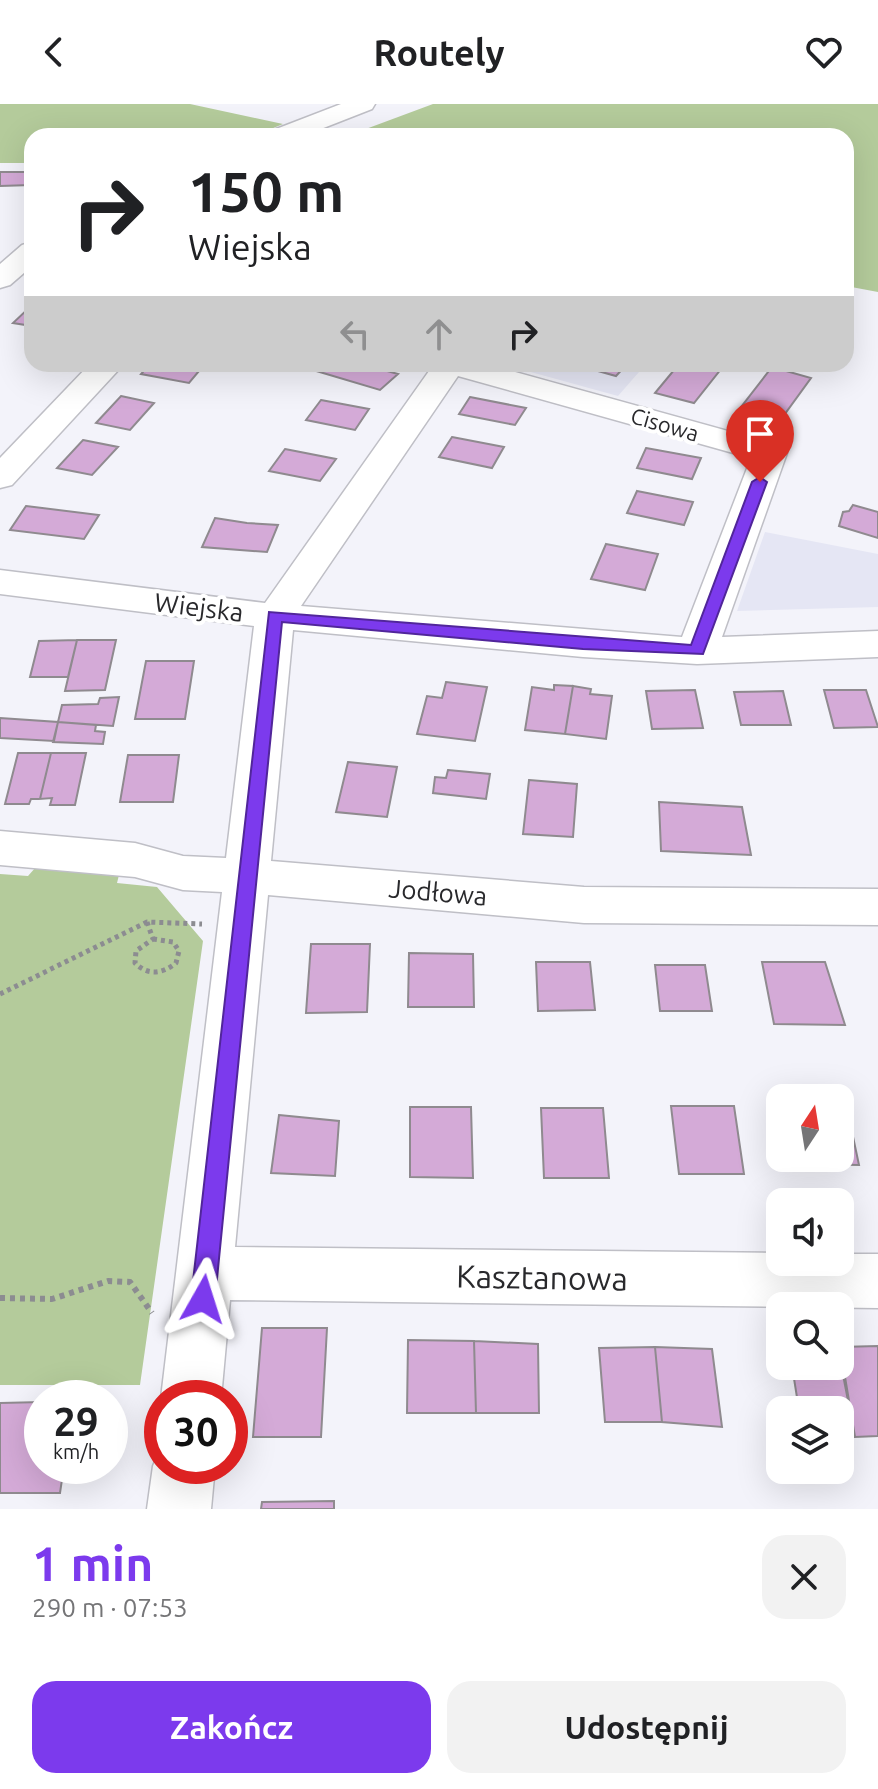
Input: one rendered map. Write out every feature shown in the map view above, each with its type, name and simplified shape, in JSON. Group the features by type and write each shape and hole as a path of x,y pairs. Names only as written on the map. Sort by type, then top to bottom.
{"street":[{"path":"301,128 363,104"},
{"path":"0,279 24,258"},
{"path":"0,478 100,372"},
{"name":"Cisowa","path":"275,616 444,372"},
{"name":"Cisowa","path":"479,372 770,453 697,651"},
{"name":"Wiejska","path":"0,582 275,616 583,644 697,651 878,644"},
{"path":"193,1380 275,616"},
{"name":"Jodłowa","path":"0,848 135,860 183,873 244,901 338,882 584,905 878,907"},
{"name":"Kasztanowa","path":"203,1299 878,1281"},
{"path":"179,1509 182,1484"}],"path":[{"path":"0,994 147,922 244,901"},
{"path":"147,922 153,939"},
{"path":"153,939 167,939 179,951 176,963 158,973 144,971 135,963 136,951 153,939"},
{"path":"0,1298 52,1299 108,1281 130,1282 160,1325 203,1299"}],"shaded area":[{"path":"531,372 639,372 618,396"},
{"path":"765,532 878,554 878,607 737,611"}],"green space":[{"path":"0,104 190,104 283,124 273,128 24,128 24,163 0,163"},
{"path":"433,104 878,104 878,292 854,288 854,128 368,128"},
{"path":"36,867 119,875 117,883 157,887 203,941 140,1385 128,1385 128,1380 24,1380 24,1385 0,1385 0,874 28,876"}],"building":[{"path":"0,172 24,172 24,185 0,186"},
{"path":"24,313 24,325 13,323"},
{"path":"143,372 198,372 189,383 141,374"},
{"path":"320,372 398,374 380,390"},
{"path":"672,372 719,372 694,403 655,393"},
{"path":"768,372 790,372 811,378 779,422 738,411"},
{"path":"121,396 154,403 130,430 96,423"},
{"path":"470,397 526,408 515,425 459,414"},
{"path":"321,400 369,409 355,430 306,420"},
{"path":"452,437 504,447 492,468 439,457"},
{"path":"83,440 118,447 92,475 57,468"},
{"path":"646,448 701,458 692,479 637,468"},
{"path":"285,449 336,459 320,481 269,471"},
{"path":"637,491 693,502 684,525 627,513"},
{"path":"853,505 878,512 878,538 839,526 843,512 849,511"},
{"path":"26,506 99,515 84,539 10,530"},
{"path":"215,518 278,525 267,552 202,547"},
{"path":"606,544 658,554 645,590 591,579"},
{"path":"77,640 68,677 30,677 39,641"},
{"path":"77,640 116,640 105,690 65,691"},
{"path":"146,661 194,661 185,719 135,719"},
{"path":"446,682 487,687 475,741 417,734 427,696 442,698"},
{"path":"554,685 573,686 565,734 525,730 532,687 554,690"},
{"path":"573,686 591,689 590,694 612,696 606,739 565,734"},
{"path":"695,690 703,728 652,729 646,691"},
{"path":"824,690 866,690 878,727 834,728"},
{"path":"783,691 791,725 741,725 734,692"},
{"path":"119,697 113,726 58,722 62,705 98,704 100,698"},
{"path":"0,718 58,722 54,741 0,738"},
{"path":"58,722 96,725 95,731 105,732 103,744 53,742"},
{"path":"18,753 51,753 40,799 31,799 29,804 5,804"},
{"path":"51,753 86,753 75,805 50,805 52,798 40,799"},
{"path":"128,755 179,755 173,802 120,802"},
{"path":"348,762 397,767 387,817 336,812"},
{"path":"448,770 490,774 486,799 433,793 435,777 446,778"},
{"path":"529,780 577,784 573,837 523,834"},
{"path":"659,802 742,807 751,855 661,851"},
{"path":"311,944 370,944 367,1012 306,1013"},
{"path":"409,953 473,954 474,1007 408,1007"},
{"path":"536,962 590,962 595,1010 538,1011"},
{"path":"762,962 825,962 845,1025 774,1024"},
{"path":"655,965 705,965 712,1011 660,1011"},
{"path":"671,1106 734,1106 744,1174 679,1174"},
{"path":"410,1107 471,1107 473,1178 410,1177"},
{"path":"541,1108 603,1108 609,1178 544,1178"},
{"path":"279,1115 339,1121 335,1176 271,1173"},
{"path":"854,1141 859,1165 854,1165"},
{"path":"262,1328 327,1328 321,1437 253,1437"},
{"path":"408,1340 474,1341 476,1413 407,1413"},
{"path":"474,1341 538,1344 539,1413 476,1413"},
{"path":"878,1346 878,1436 855,1437 854,1396 848,1396 846,1380 854,1380 854,1347"},
{"path":"655,1347 662,1422 605,1422 599,1348"},
{"path":"655,1347 712,1349 722,1427 662,1422"},
{"path":"794,1380 844,1380 847,1396 797,1396"},
{"path":"24,1402 24,1484 61,1484 60,1493 0,1493 0,1403"},
{"path":"334,1501 334,1509 261,1509 262,1502"}],"route":[{"path":"203,1299 275,616 583,644 697,651 760,482"}]}
